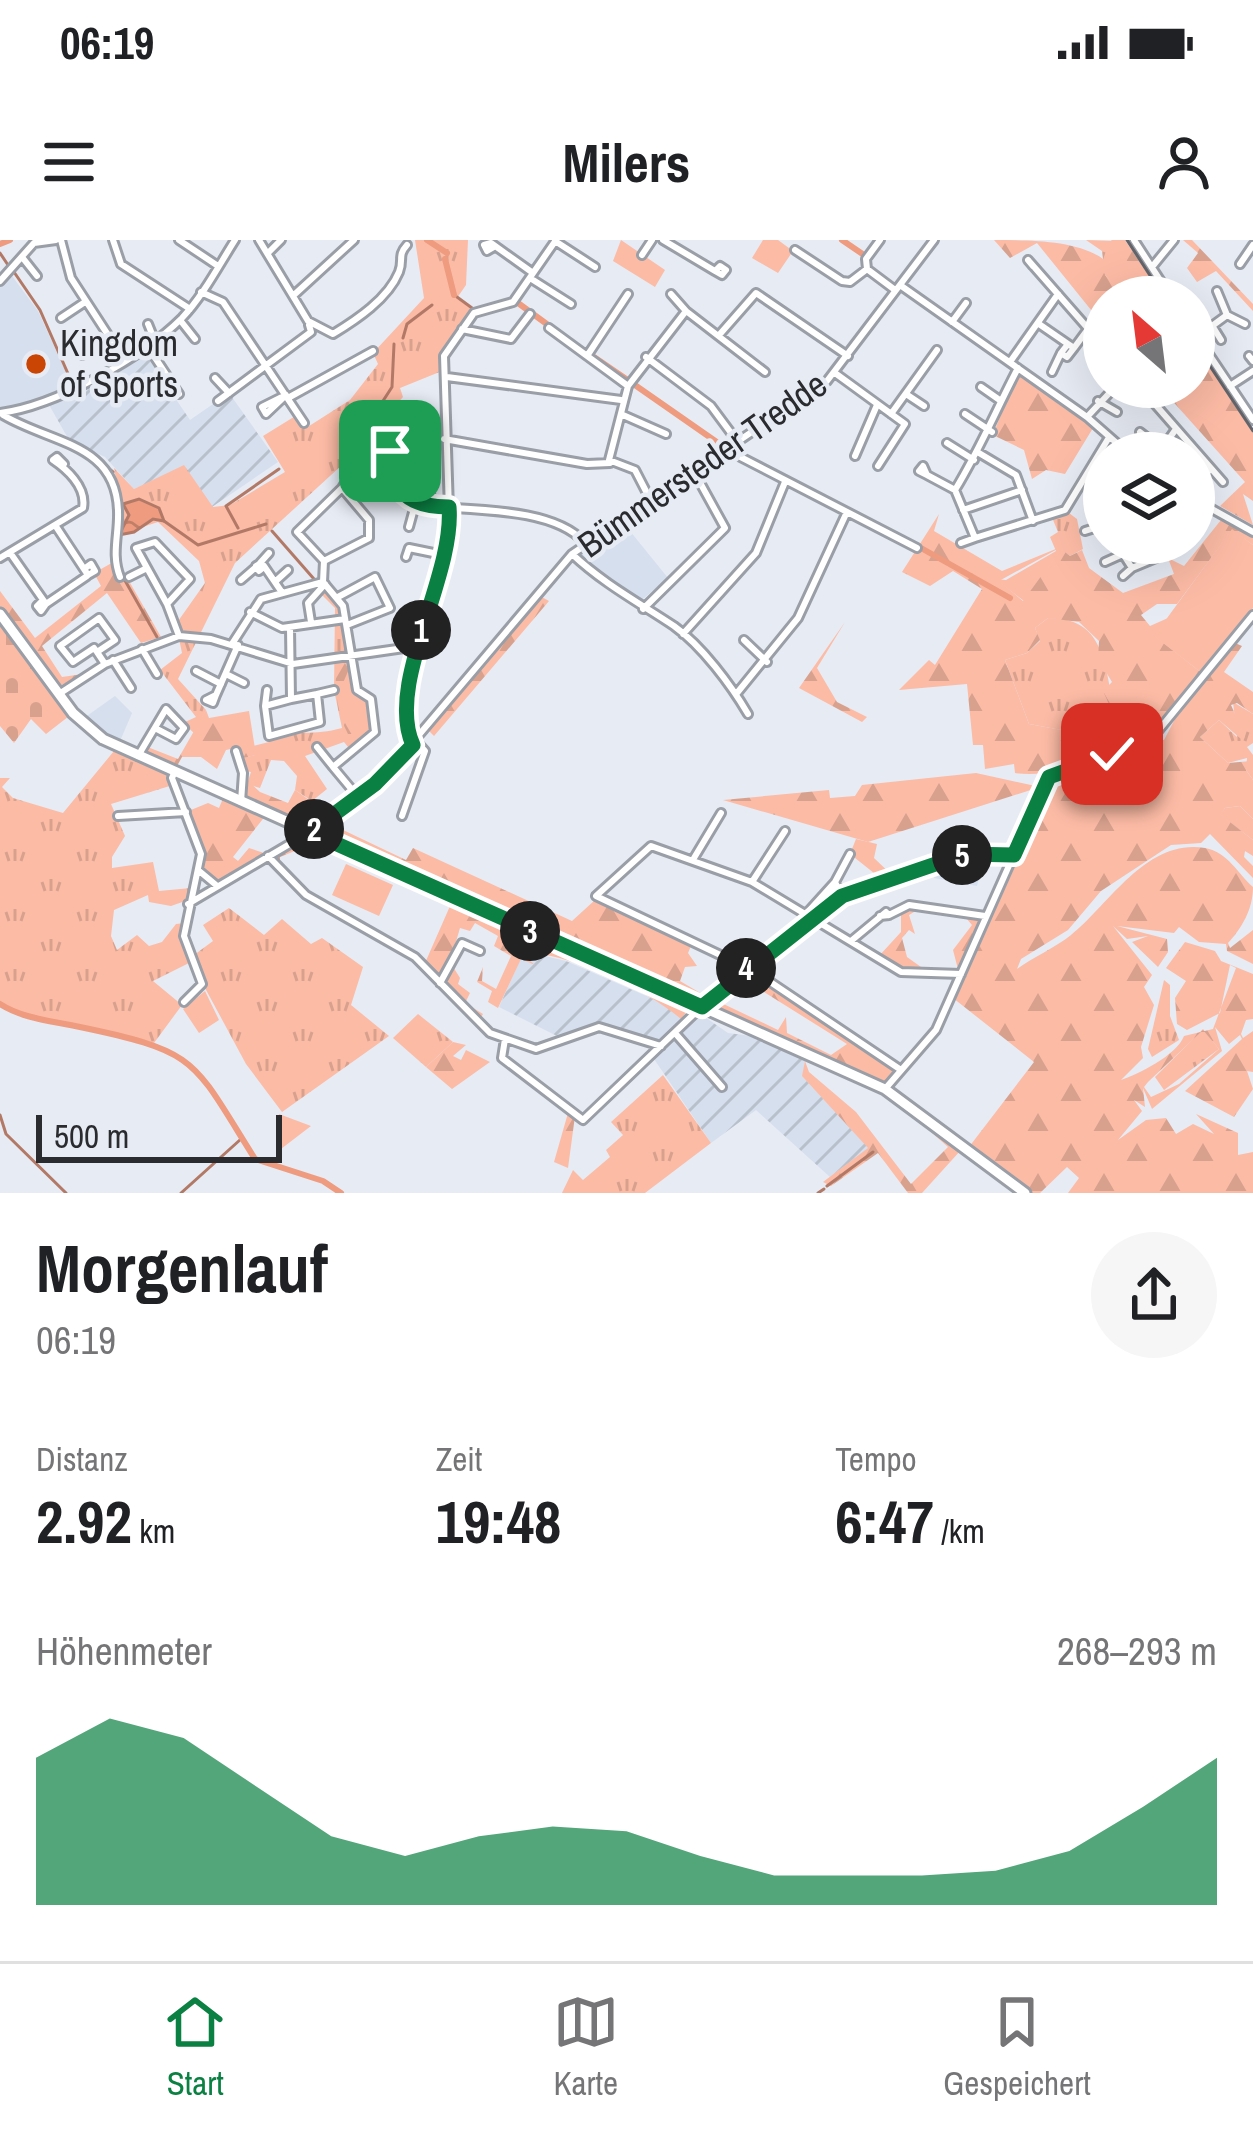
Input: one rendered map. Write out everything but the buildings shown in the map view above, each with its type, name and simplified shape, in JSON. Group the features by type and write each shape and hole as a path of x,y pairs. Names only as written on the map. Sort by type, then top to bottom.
{"street":[{"path":"0,281 34,241 58,240 71,278 123,359"},
{"path":"113,240 122,264 190,308"},
{"path":"179,240 218,266"},
{"path":"0,413 30,408 74,388 150,342 180,320 236,240"},
{"path":"259,240 315,330 333,334 358,319 394,280 407,245"},
{"path":"268,253 281,240"},
{"path":"294,294 354,240"},
{"path":"642,255 652,240"},
{"path":"663,240 715,271"},
{"path":"683,252 691,240"},
{"path":"867,240 878,243 866,259 867,269"},
{"name":"Bümmersteder Tredde","path":"188,904 310,832 358,796 415,743 584,542 835,373 934,240"},
{"path":"1134,240 1158,276"},
{"path":"1152,267 1174,240"},
{"path":"402,816 425,751 415,743 409,713 422,623 448,556 444,356 474,313 513,302 556,241 595,267"},
{"path":"1240,264 1253,245"},
{"path":"494,248 571,304"},
{"path":"802,254 848,283 867,269"},
{"path":"22,257 37,276"},
{"path":"1033,266 1083,323"},
{"path":"867,269 1010,362 1101,432"},
{"path":"1217,291 1227,315 1245,324"},
{"path":"201,292 223,302 304,423"},
{"path":"720,334 756,293 848,356"},
{"path":"587,356 628,294"},
{"path":"1010,362 1058,294"},
{"path":"670,295 765,372"},
{"path":"61,317 85,302"},
{"path":"952,322 966,304"},
{"path":"610,463 623,415 621,400 628,386 686,311"},
{"path":"462,329 511,339 530,314"},
{"path":"1215,325 1227,315"},
{"path":"180,320 195,339"},
{"path":"148,324 150,342 179,394"},
{"path":"1039,324 1071,346"},
{"path":"549,328 628,386"},
{"path":"218,401 315,330"},
{"path":"1215,330 1222,340"},
{"path":"1052,371 1061,353 1083,334"},
{"path":"82,355 110,338"},
{"path":"891,414 928,370 937,350"},
{"path":"287,397 374,351"},
{"path":"646,357 711,406 737,441"},
{"path":"1215,363 1253,421"},
{"path":"955,490 992,432 1001,400 1018,368"},
{"path":"1230,386 1253,371"},
{"path":"835,373 905,424 878,466"},
{"path":"445,377 621,400"},
{"path":"215,378 230,394"},
{"path":"981,387 1001,400"},
{"path":"906,394 924,406"},
{"path":"855,456 878,405"},
{"path":"1087,417 1093,408"},
{"path":"1110,408 1117,412"},
{"path":"1158,408 1179,432"},
{"path":"0,413 92,455 110,470 118,500 114,561 125,577 145,568"},
{"path":"965,414 992,432"},
{"path":"623,415 666,434"},
{"path":"364,459 397,429"},
{"path":"444,439 635,470 650,499"},
{"path":"376,452 399,451 413,440"},
{"path":"947,443 1016,475 1033,521"},
{"path":"725,449 917,548"},
{"path":"376,452 416,505 563,525 584,542"},
{"path":"0,558 85,502 64,464"},
{"path":"312,623 308,603 324,583 324,561 297,532 352,472"},
{"path":"1215,473 1223,482"},
{"path":"927,475 955,490 975,538"},
{"path":"420,479 430,490 430,507"},
{"path":"643,609 724,528 698,479"},
{"path":"961,543 1065,509 1083,480"},
{"path":"682,634 756,553 785,482"},
{"path":"324,561 369,538 369,520 342,488"},
{"path":"963,510 1022,490"},
{"path":"409,527 416,505"},
{"path":"1215,512 1253,532"},
{"path":"737,693 767,662 809,600 847,514"},
{"path":"11,554 44,603 86,572 56,525"},
{"path":"167,604 190,579 155,542 136,548 179,636"},
{"path":"406,557 409,548 448,556"},
{"path":"242,580 269,553"},
{"path":"572,554 682,634 737,693 748,714"},
{"path":"1130,564 1132,568"},
{"path":"1123,575 1142,564"},
{"path":"260,565 277,580 280,591"},
{"path":"277,580 288,570"},
{"path":"250,612 290,628 345,622 390,608 375,577 338,597"},
{"path":"216,695 250,612 261,599 324,583"},
{"path":"324,583 338,597 357,690 371,699 375,732 333,767"},
{"path":"0,614 87,727 139,756 889,1091 1025,1193"},
{"path":"889,1091 936,1030 1049,777 1158,731 1253,616"},
{"path":"99,618 115,640 95,650 73,662 60,646 99,618"},
{"path":"290,628 291,699"},
{"path":"82,631 131,688"},
{"path":"59,694 109,662 179,636 235,645 293,664 418,646"},
{"path":"743,640 767,662"},
{"path":"142,649 157,674"},
{"path":"196,671 221,684"},
{"path":"226,674 244,682"},
{"path":"265,706 334,690"},
{"path":"267,691 269,736 320,722 317,694"},
{"path":"139,756 165,710 184,728 176,739 155,728"},
{"path":"316,747 358,796"},
{"path":"236,751 243,773 242,802"},
{"path":"175,771 172,778 202,854 184,936 202,984 184,1002"},
{"path":"118,816 187,812"},
{"path":"694,858 721,813"},
{"path":"752,882 785,831"},
{"path":"901,1070 819,1010 747,968 596,898 648,847 694,858 752,882 901,972 961,974"},
{"path":"811,915 850,854"},
{"path":"505,1039 502,1058 583,1120 702,1007 811,915 842,896 965,854 1014,855"},
{"path":"268,856 306,895 382,934 440,983 479,1025 505,1039 536,1049 599,1027 661,1046"},
{"path":"198,870 216,885"},
{"path":"835,882 842,896"},
{"path":"851,941 909,905 986,916"},
{"path":"440,983 462,940 480,951"},
{"path":"674,1034 722,1087"}],"shaded area":[{"path":"9,272 38,311 74,389 0,413 0,281"},
{"path":"146,355 190,420 229,393 278,462 212,507 171,473 134,489 105,457 69,440 48,403"},
{"path":"621,520 668,578 638,603 604,581 579,552"},
{"path":"115,696 132,713 120,741 84,718"},
{"path":"985,853 977,886 934,878 938,864"},
{"path":"532,953 566,961 667,1005 682,1019 699,1013 728,1033 751,1036 805,1061 803,1077 869,1148 830,1177 756,1110 711,1143 652,1056 659,1043 601,1026 561,1038 499,1007 521,958"}],"green space":[{"path":"415,240 468,240 466,285 457,298 474,311 446,345 442,371 400,388 403,397 342,465 235,563 178,679 206,710 195,734 183,723 196,717 160,670 182,653 176,624 205,583 199,561 158,522 134,530 161,513 159,508 133,504 125,510 129,515 120,531 126,532 118,535 120,502 114,468 134,489 184,465 213,507 230,505 285,472 263,436 297,415 306,428 350,400 378,364 373,353 424,298"},
{"path":"621,240 665,270 655,287 613,261"},
{"path":"763,240 778,240 793,251 778,273 752,258"},
{"path":"994,240 1058,243 1087,251 1110,265 1106,276 1083,276 1083,300 1037,243 1010,258"},
{"path":"1086,240 1114,241 1139,276 1106,276 1102,251"},
{"path":"1111,240 1125,240 1149,276 1138,276"},
{"path":"1183,240 1192,240 1253,304 1253,311 1216,271 1193,276 1187,268 1198,253"},
{"path":"1018,370 1087,417 1093,428 1083,432 1083,444 1065,474 1046,470 1032,479 1024,450 993,435"},
{"path":"1215,376 1253,433 1253,501 1243,494 1253,525 1220,506 1245,482 1215,448 1215,432 1200,432 1179,408 1215,408"},
{"path":"1065,510 1077,519 1083,549 1070,556 1061,550 1024,601 995,579 1006,580 1056,551 1050,537 1058,532 1051,515"},
{"path":"939,514 934,531 1002,571 1063,546 999,581 1023,601 1061,549 1070,556 1082,550 1083,564 1123,593 1174,574 1170,564 1207,564 1177,604 1157,604 1141,615 1150,626 1168,618 1155,636 1203,674 1152,731 1122,749 1049,772 1015,773 1014,764 985,769 983,745 973,745 967,684 899,690 929,660 935,665 982,589 953,571 930,586 902,572","holes":["1048,618 1079,622 1099,641 1098,659 1112,682 1103,691 1118,724 1110,738 1092,741 1084,734 1029,724 1005,660 1027,653 1040,640 1035,628"]},
{"path":"1221,520 1253,535 1253,545 1232,530 1215,553 1215,527"},
{"path":"1232,529 1253,545 1253,608 1203,674 1154,636 1206,564 1215,564 1215,552"},
{"path":"117,560 161,637 141,643 107,593 42,646 62,677 83,674 58,687 0,610 0,591 35,638 101,586 94,573"},
{"path":"325,584 343,606 357,690 371,699 375,732 352,752 344,742 305,756 327,789 312,801 295,790 297,776 284,761 271,760 260,788 247,784 251,772 242,770 239,759 255,755 253,746 269,742 269,736 342,728 334,690 335,608 318,591"},
{"path":"538,595 549,601 434,736 426,728"},
{"path":"0,614 73,713 46,734 31,719 14,743 0,726"},
{"path":"1048,618 1069,620 1095,639 1118,724 1110,738 1092,741 1083,734 1029,724 1005,660 1027,653 1040,641 1035,628"},
{"path":"845,622 817,668 837,702 867,717 862,722 799,688"},
{"path":"1235,643 1242,646 1224,672 1253,692 1253,714 1237,703 1231,705 1245,737 1241,739 1219,720 1200,737 1228,763 1251,761 1246,770 1253,780 1253,819 1240,806 1225,808 1221,815 1253,840 1253,856 1245,851 1244,857 1253,866 1253,878 1210,834 1201,843 1171,845 1101,891 1068,930 1021,959 1017,969 1071,935 1146,863 1184,848 1213,850 1253,887 1246,918 1228,943 1230,948 1253,930 1253,964 1227,951 1226,944 1199,942 1179,927 1174,933 1117,926 1167,939 1168,952 1158,967 1132,942 1148,936 1127,939 1113,926 1152,975 1144,987 1154,1005 1141,1047 1143,1058 1121,1080 1165,1057 1184,1036 1201,1032 1144,1087 1151,1097 1179,1084 1219,1049 1204,1031 1213,1029 1219,1014 1187,1030 1177,1024 1175,998 1186,981 1166,968 1185,942 1215,951 1221,961 1253,974 1253,1019 1246,1020 1241,1034 1243,1038 1253,1031 1253,1072 1247,1071 1253,1089 1234,1117 1185,1091 1242,1039 1240,1035 1229,1044 1215,1027 1222,1051 1152,1109 1143,1088 1145,1107 1134,1100 1142,1111 1118,1140 1146,1120 1166,1118 1176,1134 1193,1124 1214,1134 1196,1114 1238,1133 1238,1155 1253,1152 1253,1193 1068,1193 1079,1178 1067,1167 1040,1193 1031,1193 969,1147 1034,1062 953,998 1050,778 1154,737 1164,740","holes":["1230,965 1236,968 1221,1007"]},
{"path":"343,660 349,669 343,683 365,699 370,728 364,734 348,734 341,717 336,662"},
{"path":"1233,702 1253,714 1253,743 1247,747 1253,755 1253,780 1246,770 1247,758 1228,763 1200,737 1219,720 1237,737"},
{"path":"206,710 209,718 249,711 256,755 239,759 235,748 226,750 217,769 201,757 182,757 177,766 142,753 145,746 178,759"},
{"path":"114,751 168,775 173,785 111,804 125,836 112,857 112,868 153,862 159,891 191,888 188,900 171,906 149,902 148,895 114,910 111,936 117,950 137,935 149,946 162,942 176,924 185,923 190,958 213,941 203,925 229,908 264,935 282,919 311,944 322,938 363,967 351,1005 389,1036 282,1112 246,1064 191,962 153,981 182,1005 154,1043 29,1016 0,1003 0,778 10,778 2,787 13,798 63,813"},
{"path":"976,773 1040,787 868,842 723,800 829,790 830,798 855,796 862,785"},
{"path":"245,778 260,792 288,803 295,790 315,804 300,822 245,799"},
{"path":"224,796 266,815 233,857 238,861 249,848 267,854 217,884 199,869 186,812 208,803 219,808"},
{"path":"1240,806 1253,819 1253,840 1220,815 1225,808"},
{"path":"341,829 406,860 413,848 572,921 595,900 693,941 688,953 697,966 685,967 680,981 707,997 695,1001 681,1019 612,977 533,953 529,960 535,965 521,959 498,1008 488,1002 492,991 477,982 483,967 482,981 496,989 511,956 494,946 498,936 475,923 470,931 460,928 450,962 460,978 458,984 470,993 465,1003 483,1014 478,1022 425,963 454,897 337,839"},
{"path":"306,837 413,883 411,888 312,844 280,857 280,866 271,856"},
{"path":"856,839 877,844 874,858 895,878 884,881 850,854"},
{"path":"346,864 393,885 379,916 332,895"},
{"path":"901,909 919,909 909,915 915,934 909,930 902,938 907,957 928,972 901,969 879,956 901,932"},
{"path":"926,910 983,917 959,973 953,950 972,925 966,918"},
{"path":"749,972 897,1069 881,1085 709,1006 713,999 778,1030 786,1017 787,1033 831,1055 847,1044 740,977"},
{"path":"1164,980 1170,985 1170,1016 1179,1040 1152,1057 1148,1049"},
{"path":"205,991 219,1020 199,1033 183,1009"},
{"path":"418,1014 453,1042 426,1067 393,1038"},
{"path":"1203,1029 1219,1049 1164,1090 1155,1077"},
{"path":"453,1042 466,1045 453,1056 461,1060 466,1050 490,1062 452,1089 426,1067"},
{"path":"805,1061 809,1072 856,1112 911,1184 948,1147 903,1107 961,1150 922,1193 908,1193 878,1153 831,1186 823,1182 868,1148 802,1076"},
{"path":"663,1075 711,1143 645,1193 562,1193 573,1170 583,1180 610,1157 606,1150 623,1135 611,1122"},
{"path":"568,1113 575,1116 568,1168 554,1162"},
{"path":"279,1114 311,1126 277,1152"}],"water":[{"path":"139,499 159,508 164,521 153,519 134,532 119,535 129,515 123,504"}],"waterway":[{"path":"0,244 10,240"},
{"path":"427,240 447,253"},
{"path":"842,240 864,255"},
{"path":"0,253 8,265"},
{"path":"445,259 454,295"},
{"path":"14,272 40,310 73,385"},
{"path":"457,297 472,308"},
{"path":"518,303 555,330"},
{"path":"403,338 407,324 432,305"},
{"path":"370,421 392,387 394,344"},
{"path":"591,355 629,381"},
{"path":"632,383 721,445"},
{"path":"89,452 113,472"},
{"path":"238,528 226,506 279,469"},
{"path":"164,521 198,545 266,524"},
{"path":"272,531 314,579"},
{"path":"921,548 1010,598"},
{"path":"123,577 157,637"},
{"path":"0,1004 171,1053 204,1080 255,1159 323,1181 341,1193"},
{"path":"0,1115 6,1134 66,1193"},
{"path":"181,1193 241,1139"},
{"path":"827,1186 873,1152"},
{"path":"818,1193 824,1189"}],"railway":[{"path":"1127,240 1150,276"},
{"path":"1215,374 1253,431"}],"place":[{"name":"Kingdom of Sports","path":"36,364"}],"route":[{"path":"390,451 375,455 406,499 416,505 449,507 451,529 448,556 419,635 409,713 413,745 375,784 310,832 702,1007 842,896 977,851 1014,855 1049,777 1112,754"}]}
